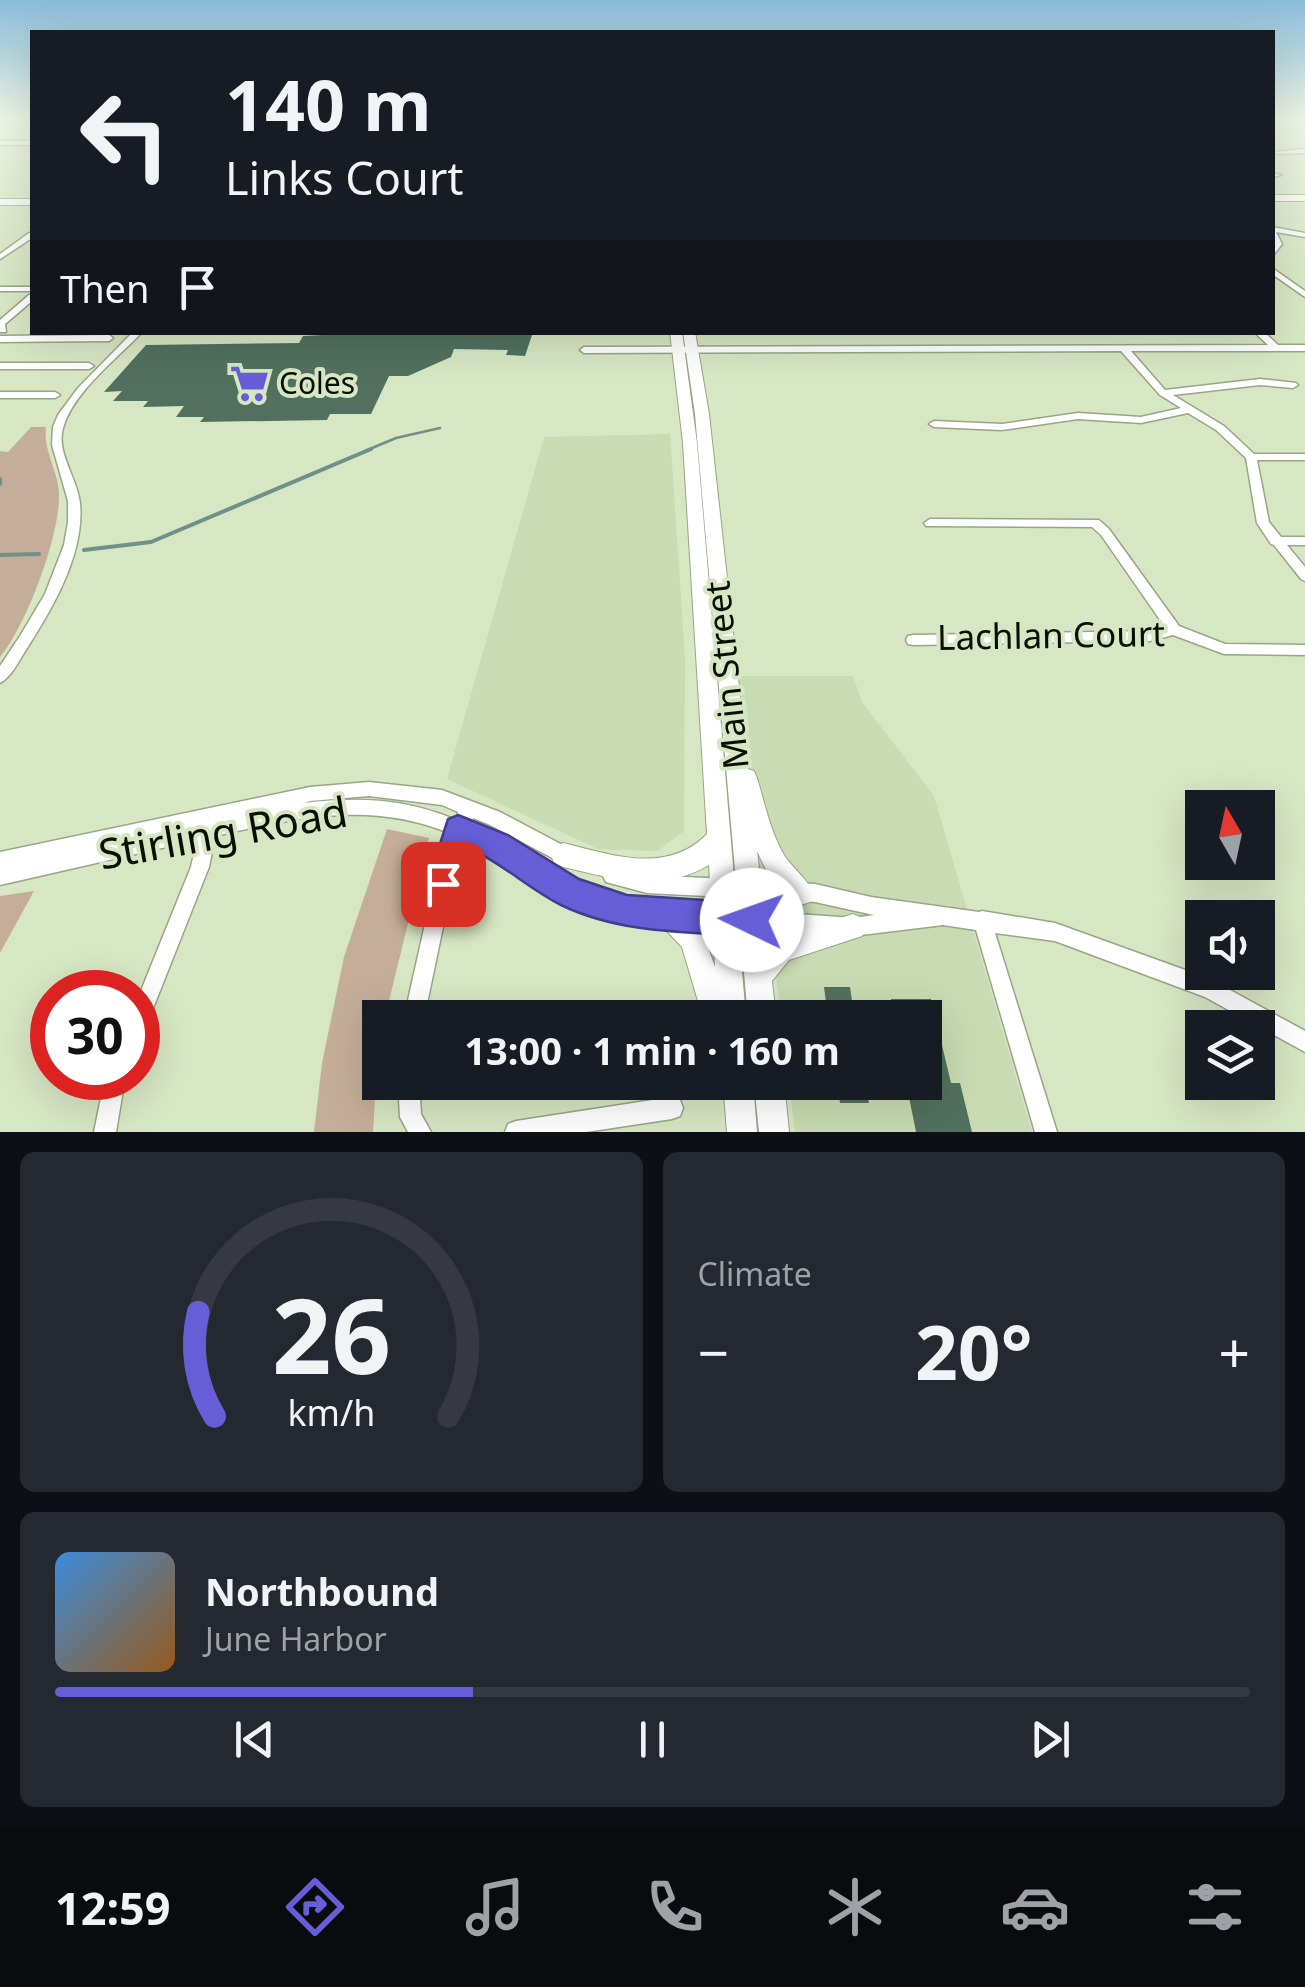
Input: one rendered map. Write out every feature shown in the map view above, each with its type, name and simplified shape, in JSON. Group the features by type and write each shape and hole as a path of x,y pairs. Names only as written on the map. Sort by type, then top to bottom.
{"main road":[{"path":"1275,199 1305,199"},
{"path":"0,200 30,200"},
{"name":"Main Street","path":"684,345 734,740 760,1000"},
{"name":"Main Street","path":"684,345 731,1000"},
{"path":"734,740 772,858 783,877 801,892"},
{"path":"563,855 628,869 667,871 703,857 719,838"},
{"path":"668,914 693,940 711,1000"},
{"path":"758,976 782,950 853,927"},
{"path":"739,1100 742,1132"},
{"path":"770,1100 774,1132"}],"street":[{"path":"1275,230 1305,235"},
{"path":"0,254 30,232"},
{"path":"1275,272 1305,295"},
{"path":"0,289 30,289"},
{"path":"1,334 1,322 30,299"},
{"path":"1,334 30,308"},
{"path":"1,334 110,338"},
{"path":"0,677 42,611 71,541 74,500 56,441 62,416 135,335"},
{"path":"1261,335 1276,348"},
{"path":"583,352 684,345 772,349 1305,348"},
{"path":"1123,348 1163,394 1220,428 1251,457 1263,522 1305,576"},
{"path":"0,366 89,366"},
{"path":"1163,394 1260,382 1293,385"},
{"path":"0,395 55,395"},
{"path":"934,424 1002,427 1078,416 1141,420 1186,410"},
{"path":"1251,457 1305,457"},
{"path":"930,523 1095,523 1174,630"},
{"path":"1275,541 1305,541"},
{"name":"Lachlan Court","path":"913,640 1150,636 1174,630 1224,650 1305,650"},
{"name":"Stirling Road","path":"0,860 340,790 400,791 442,798 468,808 615,877 647,884 801,892 948,916"},
{"name":"Stirling Road","path":"0,876 289,812 346,806 403,812 458,829 498,845 570,893 627,912 853,927 948,916"},
{"path":"418,1000 458,829 468,808"},
{"path":"159,970 200,867 208,830"},
{"path":"948,916 1055,932 1134,959 1210,989 1305,1042"},
{"path":"982,920 1046,1132"},
{"path":"106,1132 111,1100"},
{"path":"410,1100 411,1117 420,1132"},
{"path":"516,1132 672,1108"}],"shaded area":[{"path":"31,427 46,427 58,486 58,512 48,556 30,603 0,657 0,451 8,452"},
{"path":"670,434 685,658 684,831 657,851 598,849 447,779 544,437"},
{"path":"739,676 853,676 862,702 934,796 1032,1132 795,1132 791,1100 942,1100 942,1000 779,1000"},
{"path":"387,829 429,838 389,1000 362,1000 362,1100 375,1100 373,1132 314,1132 322,1063 344,957"},
{"path":"34,891 0,953 0,896"}],"building":[{"name":"Coles","path":"532,335 525,356 506,355 508,350 454,349 451,357 408,376 389,376 371,414 330,414 327,420 200,422 204,417 176,417 184,406 143,407 148,401 113,401 122,391 104,392 146,345 299,343 303,336"},
{"path":"824,987 850,987 852,1000 826,1000"},
{"path":"942,1045 951,1083 960,1083 972,1132 916,1132 910,1100 942,1100"},
{"path":"840,1100 869,1103 840,1103"}],"waterway":[{"path":"365,451 396,438 440,428"},
{"path":"84,550 151,542 371,449"},
{"path":"0,479 0,484"},
{"path":"0,555 39,554"}],"place":[{"name":"Coles","path":"249,384"}],"route":[{"path":"443,884 458,829 498,845 570,893 627,912 752,920"}]}
